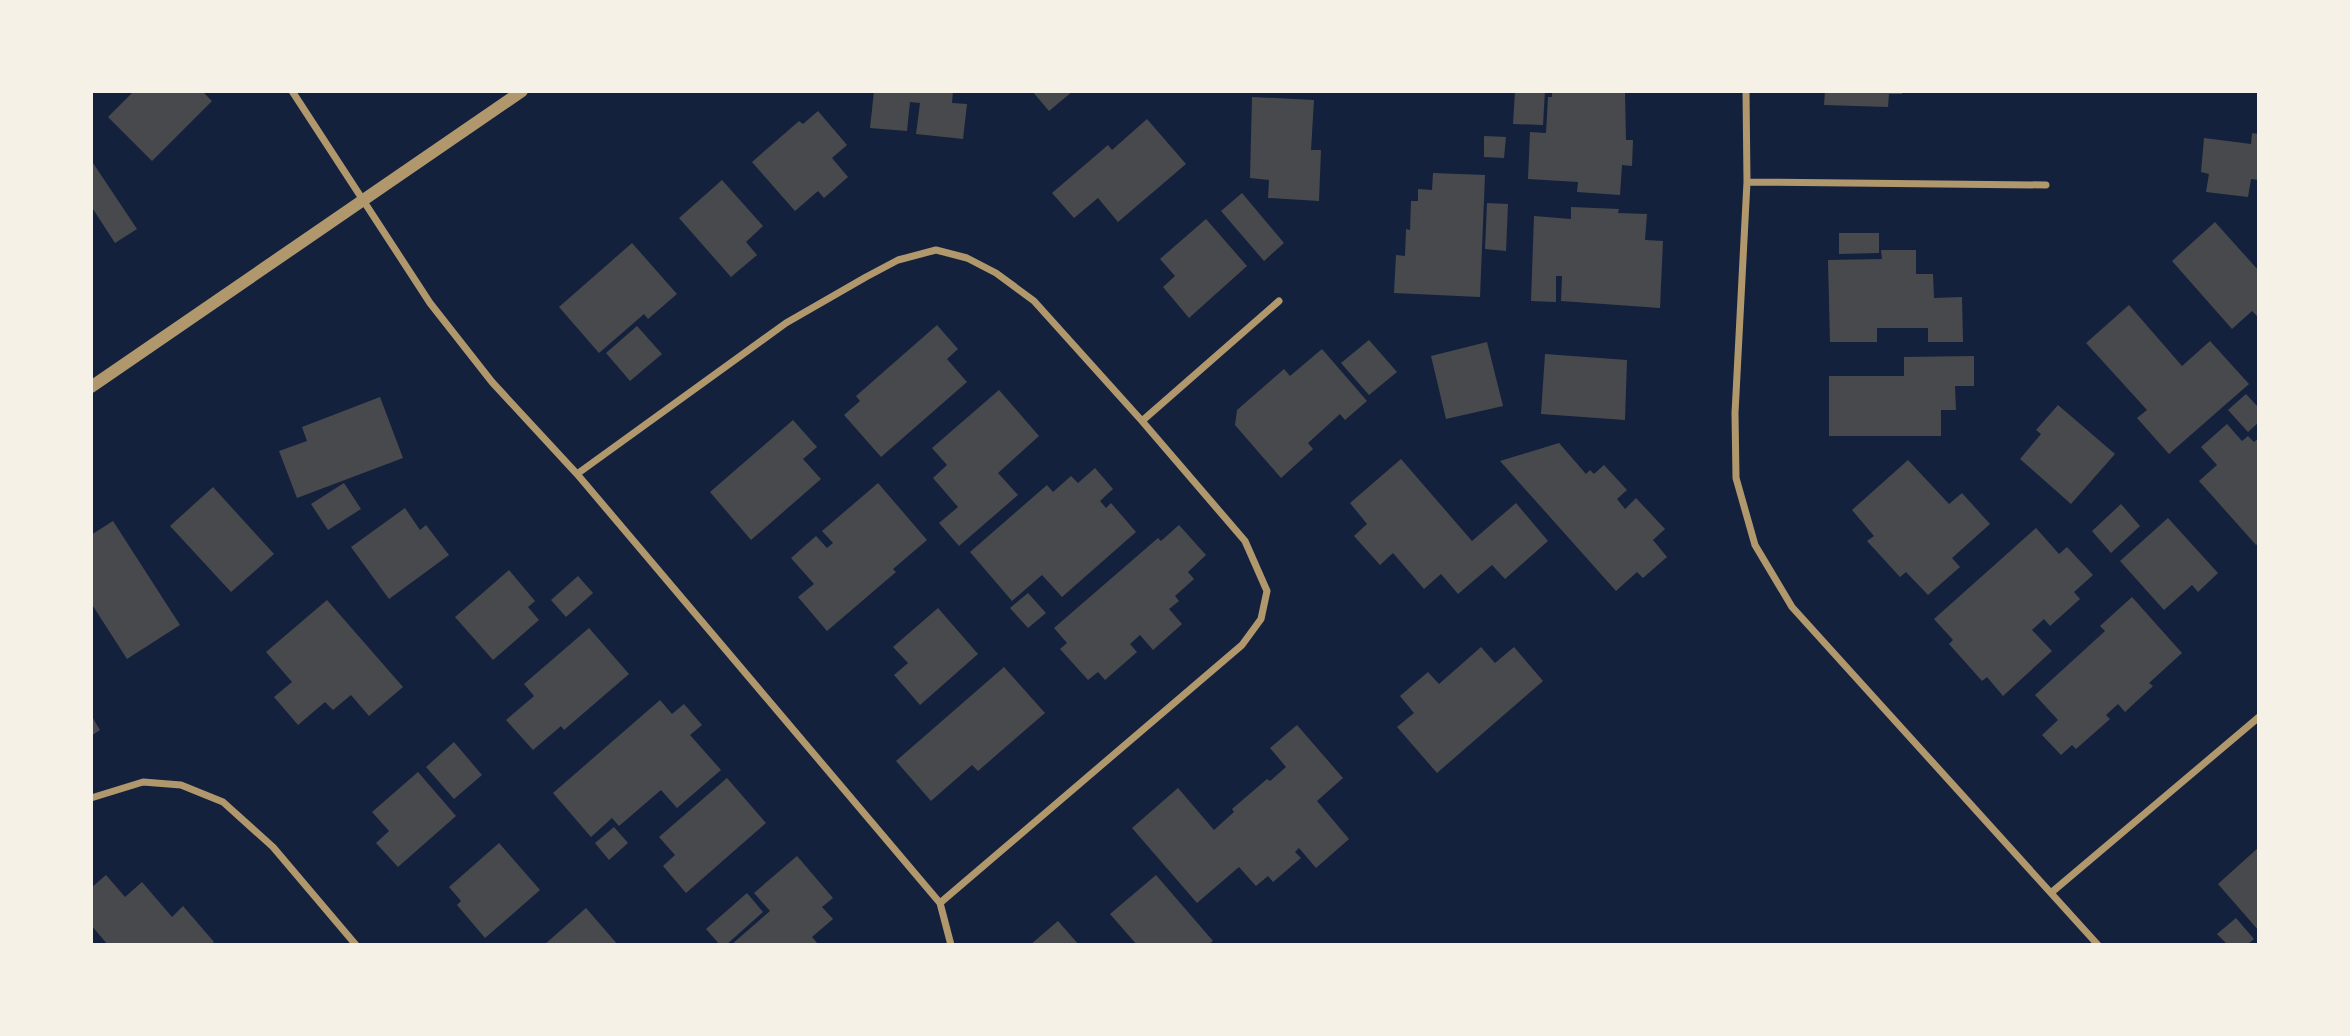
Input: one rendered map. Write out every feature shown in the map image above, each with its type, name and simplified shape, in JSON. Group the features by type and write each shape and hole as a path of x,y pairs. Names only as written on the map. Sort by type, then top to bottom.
{"street":[{"path":"292,91 430,303 492,382 577,474 940,903 951,945"},
{"path":"91,387 522,91"},
{"path":"1746,91 1748,181 1735,426 1737,478 1755,545 1792,607 2098,945"},
{"path":"1748,181 2046,185"},
{"path":"577,474 786,323 898,260 936,250 967,258 996,273 1034,301 1245,541 1267,591 1261,619 1242,645 940,903"},
{"path":"1142,421 1279,302"},
{"path":"2052,892 2259,717"},
{"path":"91,797 143,782 181,785 223,802 273,847 356,945"}],"building":[{"path":"134,91 202,91 212,101 152,161 108,117"},
{"path":"874,91 953,91 952,103 967,104 963,139 916,134 920,103 910,102 907,131 870,128"},
{"path":"1032,91 1073,91 1049,111"},
{"path":"1515,91 1545,91 1543,125 1513,124"},
{"path":"1552,91 1625,91 1626,140 1633,140 1632,166 1622,165 1620,195 1577,192 1578,182 1528,179 1530,132 1546,133 1548,97 1552,97"},
{"path":"1825,91 1903,91 1902,94 1889,94 1888,107 1824,105"},
{"path":"1252,97 1314,100 1311,150 1321,150 1319,201 1268,198 1269,180 1250,178"},
{"path":"818,111 847,145 832,158 848,177 824,198 818,191 795,211 752,162 799,121 803,124"},
{"path":"1147,119 1186,164 1118,222 1098,198 1074,218 1052,193 1108,145 1112,150"},
{"path":"2252,133 2259,134 2259,180 2251,179 2248,197 2206,192 2209,174 2201,172 2204,138 2251,144"},
{"path":"1484,136 1506,137 1504,158 1484,157"},
{"path":"91,160 137,229 115,243 91,206"},
{"path":"1433,173 1485,175 1480,297 1394,293 1396,255 1405,256 1406,229 1410,230 1411,201 1418,201 1418,189 1432,190"},
{"path":"722,180 763,226 746,242 757,255 731,277 679,218"},
{"path":"1242,193 1284,243 1264,261 1221,211"},
{"path":"1487,203 1508,204 1506,251 1485,249"},
{"path":"1571,207 1619,209 1618,213 1647,214 1645,240 1663,241 1660,308 1561,301 1562,276 1556,276 1556,302 1531,301 1534,216 1571,219"},
{"path":"1206,219 1247,266 1189,318 1163,287 1175,276 1160,259"},
{"path":"2215,222 2259,271 2259,318 2252,311 2232,329 2172,261"},
{"path":"1839,233 1879,233 1879,253 1839,254"},
{"path":"632,243 677,294 648,319 644,314 599,353 559,307"},
{"path":"1881,250 1916,250 1916,274 1933,274 1934,298 1962,297 1963,342 1928,342 1928,328 1877,328 1877,342 1830,342 1828,260 1882,259"},
{"path":"2129,305 2182,366 2210,341 2249,384 2169,454 2137,418 2147,410 2086,343"},
{"path":"937,325 958,349 947,359 967,382 881,457 844,415 860,401 856,396"},
{"path":"637,326 662,354 630,381 606,353"},
{"path":"1369,340 1397,372 1369,395 1341,363"},
{"path":"1487,342 1503,406 1446,419 1431,356"},
{"path":"1322,349 1367,401 1345,420 1340,414 1308,443 1313,449 1281,478 1235,425 1237,410 1284,369 1290,376"},
{"path":"1545,354 1627,360 1625,420 1541,414"},
{"path":"1974,356 1974,386 1955,386 1956,410 1941,410 1941,436 1829,436 1829,376 1904,376 1904,357"},
{"path":"999,390 1039,436 998,473 1018,495 959,546 939,523 958,507 933,478 947,465 932,448"},
{"path":"2246,394 2259,408 2259,422 2248,432 2228,410"},
{"path":"380,397 403,458 297,498 279,451 307,441 302,427"},
{"path":"2058,405 2115,454 2071,504 2020,459 2041,434 2036,430"},
{"path":"793,420 817,447 803,459 821,479 751,540 710,492"},
{"path":"2227,424 2242,441 2248,436 2254,442 2259,438 2259,543 2256,545 2199,481 2217,465 2201,447"},
{"path":"1559,443 1586,474 1590,470 1594,474 1604,465 1627,490 1617,499 1625,509 1636,498 1665,529 1653,540 1667,557 1643,578 1637,572 1616,591 1500,461"},
{"path":"1401,459 1472,541 1516,503 1548,541 1505,579 1492,565 1458,594 1441,574 1424,589 1393,553 1380,565 1354,536 1367,524 1350,503"},
{"path":"1908,460 1949,504 1962,493 1990,524 1952,558 1960,567 1928,595 1906,572 1900,577 1867,541 1874,536 1852,510"},
{"path":"1095,468 1113,489 1100,501 1106,508 1111,503 1136,532 1062,597 1042,575 1012,601 970,552 1047,485 1053,492 1071,476 1078,483"},
{"path":"344,483 361,509 328,530 311,504"},
{"path":"878,483 927,540 893,569 896,572 827,631 798,597 814,584 791,558 816,536 827,548 833,543 822,531"},
{"path":"213,487 274,554 231,592 170,526"},
{"path":"2121,504 2140,526 2111,553 2092,531"},
{"path":"405,508 420,530 426,525 449,555 389,599 351,547"},
{"path":"2168,518 2218,573 2198,592 2192,585 2164,610 2120,561"},
{"path":"113,521 180,625 127,659 91,603 91,535"},
{"path":"1179,525 1206,555 1188,572 1194,579 1175,596 1179,601 1169,609 1182,624 1153,650 1140,635 1130,644 1137,652 1105,680 1098,672 1088,680 1060,649 1067,643 1054,628 1158,538 1161,541"},
{"path":"2036,528 2059,554 2067,547 2093,575 2074,592 2080,599 2050,626 2044,619 2032,630 2052,651 2003,696 1987,677 1982,681 1949,644 1953,640 1934,619"},
{"path":"509,570 535,601 528,607 539,620 493,660 455,617"},
{"path":"578,576 593,593 566,617 551,600"},
{"path":"1028,593 1046,613 1028,628 1010,608"},
{"path":"2132,597 2182,653 2149,683 2153,686 2125,712 2118,704 2106,715 2110,719 2076,749 2072,745 2061,755 2042,735 2058,720 2035,695 2105,631 2100,626"},
{"path":"327,600 403,687 369,716 351,695 333,710 325,702 298,725 274,697 292,682 266,652"},
{"path":"938,608 978,654 920,705 894,675 908,663 893,647"},
{"path":"589,628 629,674 564,730 561,726 533,750 506,720 534,696 524,684"},
{"path":"1481,647 1495,663 1514,647 1543,681 1437,773 1397,727 1414,713 1400,696 1428,672 1439,684"},
{"path":"1004,667 1045,713 978,771 972,765 931,801 896,761"},
{"path":"660,700 672,714 684,704 702,725 690,735 721,770 677,808 661,790 619,826 612,818 591,837 553,793"},
{"path":"91,715 100,730 91,736"},
{"path":"1297,725 1343,778 1317,801 1349,839 1316,868 1299,848 1295,852 1301,858 1273,882 1268,876 1256,886 1239,867 1197,903 1132,828 1178,788 1214,830 1234,812 1232,809 1267,779 1270,781 1286,767 1270,748"},
{"path":"454,742 482,775 454,799 426,767"},
{"path":"418,772 456,816 398,867 376,843 389,831 372,812"},
{"path":"727,778 766,823 686,893 663,866 675,855 659,837"},
{"path":"614,827 628,843 609,860 595,843"},
{"path":"499,843 540,890 485,938 457,905 461,901 449,887"},
{"path":"2259,847 2259,931 2218,884"},
{"path":"797,856 833,898 822,907 833,919 812,937 819,945 731,945 770,911 754,893"},
{"path":"106,875 125,897 142,882 172,917 183,906 214,942 210,945 108,945 91,925 91,888"},
{"path":"1156,875 1213,941 1208,945 1137,945 1110,914"},
{"path":"747,893 763,912 726,945 720,945 706,929"},
{"path":"586,908 618,945 544,945"},
{"path":"2236,918 2254,939 2247,945 2228,945 2217,934"},
{"path":"1058,921 1079,945 1030,945"}]}
